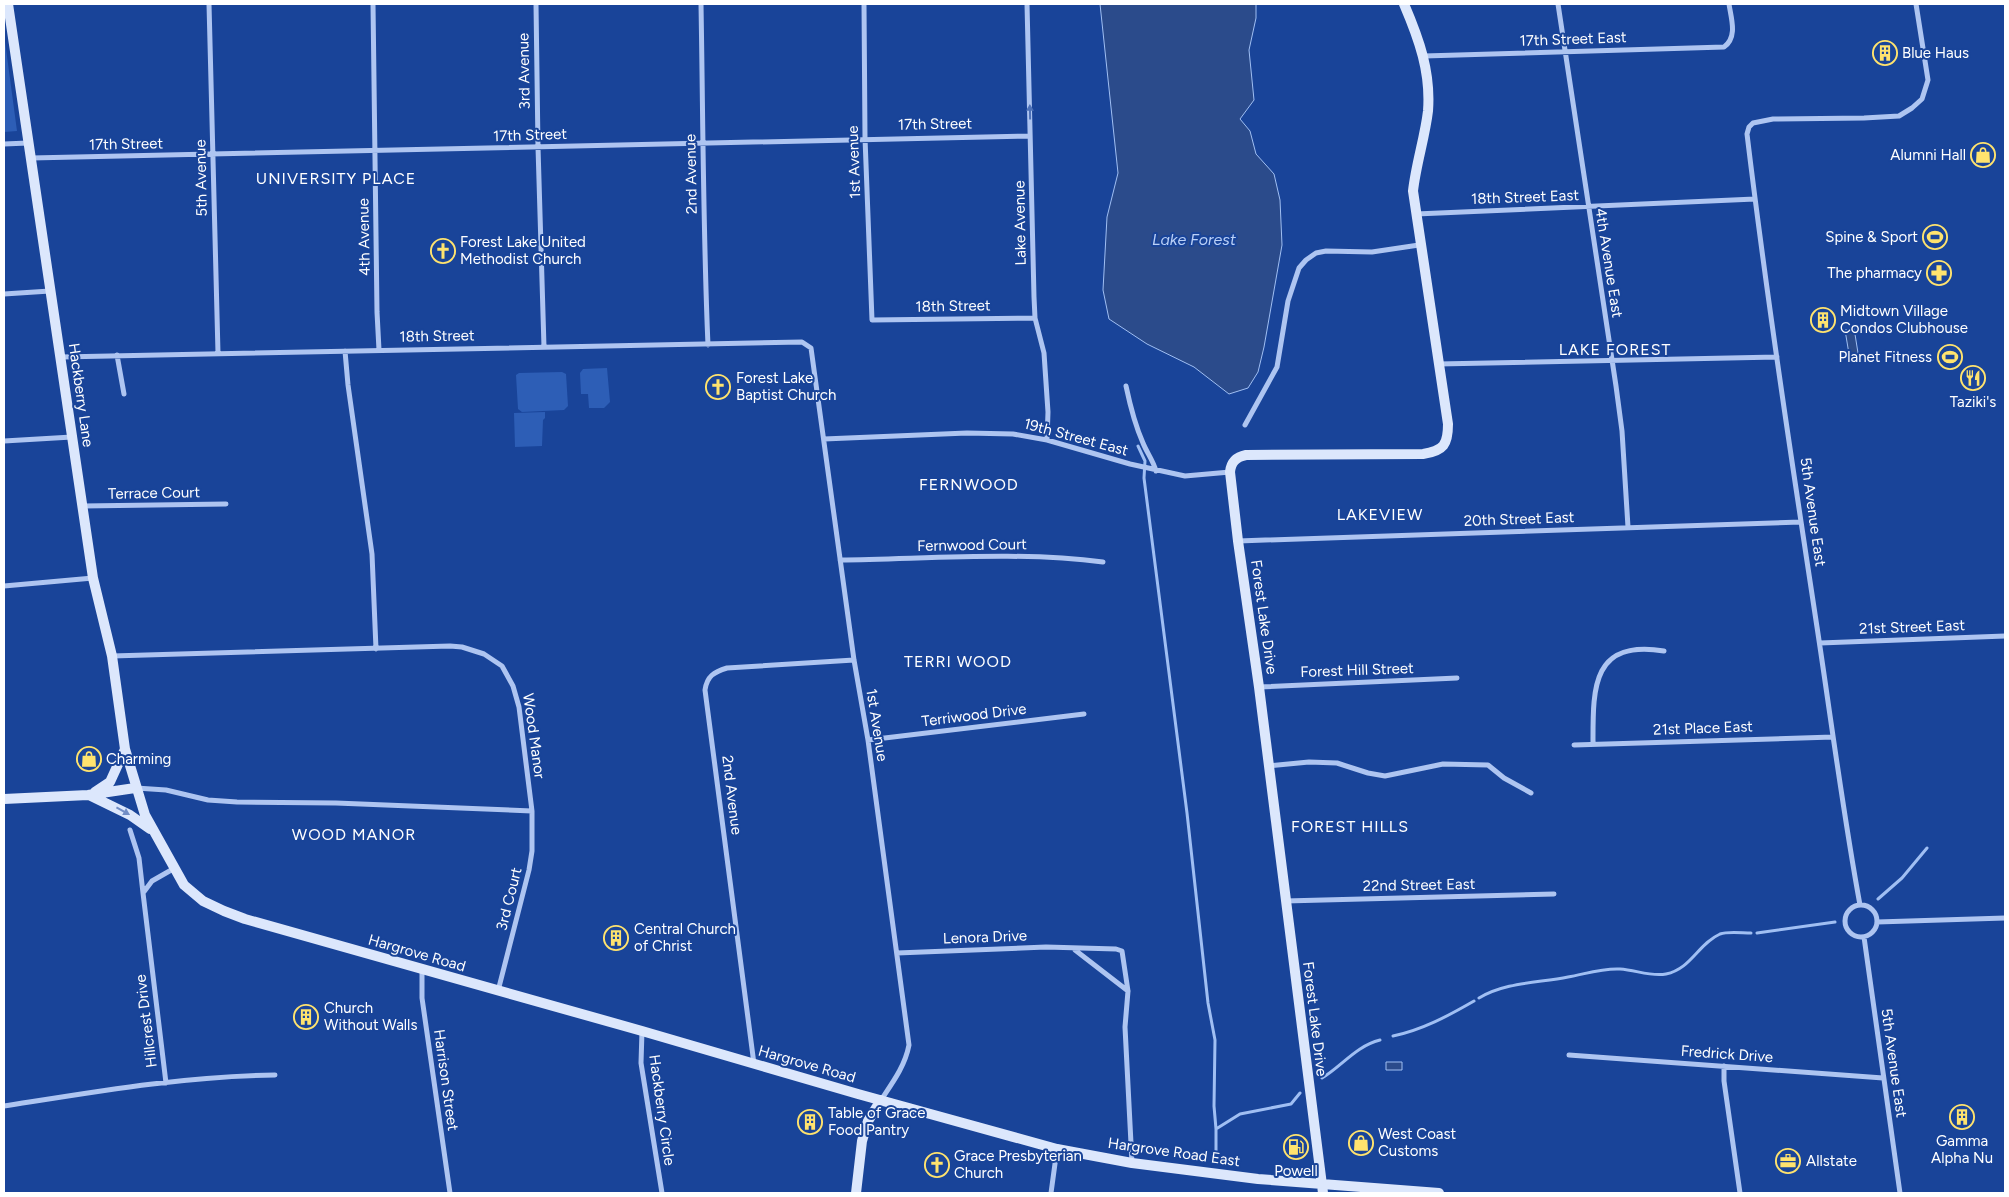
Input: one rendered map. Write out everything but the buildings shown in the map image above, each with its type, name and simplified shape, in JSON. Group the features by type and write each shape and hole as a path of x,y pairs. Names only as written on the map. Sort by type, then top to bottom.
{"main road":[{"name":"Hackberry Lane","path":"8,4 93,578 112,656 125,749 135,788"},
{"path":"1230,472 1231,465 1235,459 1246,454 1433,452 1442,447 1448,437 1448,424 1413,191 1415,168 1428,112 1427,77 1424,56 1404,4"},
{"name":"Forest Lake Drive","path":"1230,472 1322,1188"},
{"path":"88,794 99,790 110,782 125,749"},
{"path":"4,799 88,794 135,788"},
{"name":"Hargrove Road","path":"135,788 145,816 173,869 184,885 203,901 224,912 881,1100"},
{"path":"88,794 130,815 155,833"},
{"path":"856,1193 862,1141 868,1121 881,1100"},
{"name":"Hargrove Road East","path":"881,1100 1057,1149 1132,1163 1322,1188 1437,1193"}],"street":[{"name":"5th Avenue","path":"210,4 218,353"},
{"name":"4th Avenue","path":"373,4 374,149 379,350"},
{"name":"3rd Avenue","path":"536,4 544,347"},
{"name":"2nd Avenue","path":"701,4 704,243 708,344"},
{"name":"1st Avenue","path":"864,4 865,138 872,320"},
{"name":"Lake Avenue","path":"1027,4 1035,318 1044,353 1048,412 1047,440"},
{"name":"4th Avenue East","path":"1558,4 1622,431 1628,527"},
{"name":"17th Street East","path":"1424,56 1724,47 1732,37 1729,4"},
{"name":"5th Avenue East","path":"1860,905 1833,737 1777,357 1748,134 1749,127 1753,123 1773,119 1899,116 1912,108 1922,99 1928,80 1916,4"},
{"name":"17th Street","path":"31,158 865,138 1030,136"},
{"path":"4,144 28,143"},
{"name":"18th Street East","path":"1415,214 1755,199"},
{"path":"1245,425 1277,367 1288,301 1300,268 1306,260 1316,253 1326,251 1372,252 1420,244"},
{"path":"4,294 50,291"},
{"name":"18th Street","path":"872,320 1035,318"},
{"name":"18th Street","path":"61,357 802,342 811,348"},
{"name":"1st Avenue","path":"811,348 854,660 868,740 909,1045 907,1057 901,1069 881,1100"},
{"path":"345,351 348,385 372,554 376,649"},
{"path":"116,355 124,394"},
{"path":"1438,364 1777,357"},
{"path":"1126,386 1135,422 1156,471"},
{"name":"19th Street East","path":"824,438 1001,433 1047,440 1156,471 1185,476 1230,472"},
{"path":"4,441 72,437"},
{"name":"Terrace Court","path":"83,506 226,504"},
{"name":"20th Street East","path":"1238,541 1801,522"},
{"name":"Fernwood Court","path":"840,560 1037,556 1103,562"},
{"path":"4,586 93,578"},
{"name":"21st Street East","path":"1820,643 2005,636"},
{"name":"Wood Manor","path":"112,656 450,646 462,647 484,654 502,666 514,686 519,707 532,811"},
{"path":"1593,744 1593,701 1597,678 1610,659 1620,653 1631,650 1646,648 1664,651"},
{"name":"2nd Avenue","path":"754,1064 705,690 706,682 709,676 726,668 854,660"},
{"name":"Forest Hill Street","path":"1259,687 1457,678"},
{"name":"Terriwood Drive","path":"868,740 1084,714"},
{"name":"21st Place East","path":"1574,745 1833,737"},
{"path":"1268,766 1309,762 1337,763 1368,774 1385,776 1443,764 1488,765 1504,778 1532,792"},
{"path":"135,788 166,790 208,800 237,802 336,803 532,811"},
{"name":"3rd Court","path":"498,991 529,870 532,851 532,811"},
{"name":"Hillcrest Drive","path":"4,1106 166,1083 139,858 130,830"},
{"path":"143,893 152,882 173,869"},
{"name":"22nd Street East","path":"1285,901 1554,894"},
{"path":"1860,905 1870,908 1874,912 1877,922 1873,932 1864,937 1852,934 1846,924 1848,913 1851,909 1860,905"},
{"path":"1877,922 2005,918"},
{"name":"5th Avenue East","path":"1864,937 1900,1193"},
{"name":"Lenora Drive","path":"897,953 1046,947 1116,949 1122,952 1128,991 1125,1022 1132,1163"},
{"path":"1074,949 1128,991"},
{"name":"Harrison Street","path":"422,970 422,998 450,1193"},
{"name":"Hackberry Circle","path":"642,1031 641,1063 662,1193"},
{"name":"Fredrick Drive","path":"1569,1055 1883,1078"},
{"path":"1724,1066 1724,1081 1740,1193"},
{"path":"166,1083 251,1075 275,1075"},
{"path":"1051,1193 1057,1149"}],"shaded area":[{"path":"4,34 17,131 4,132"},
{"path":"607,368 610,402 604,408 589,408 588,394 581,394 580,373 583,369"},
{"path":"562,372 566,374 568,406 564,410 522,412 518,409 516,375 519,373"},
{"path":"545,412 542,446 515,447 514,413"}],"water":[{"name":"Lake Forest","path":"1100,4 1256,4 1256,18 1249,50 1254,100 1240,119 1250,131 1256,154 1274,174 1280,200 1282,245 1264,347 1258,372 1248,388 1229,394 1194,367 1147,344 1109,319 1103,290 1107,217 1118,173"},
{"path":"1854,328 1858,353 1852,356 1852,354 1849,354 1845,330"},
{"path":"1386,1062 1402,1062 1402,1070 1386,1070"}],"waterway":[{"path":"1138,446 1145,461 1144,478 1187,813 1208,1003 1215,1040 1214,1106 1216,1161"},
{"path":"1878,899 1902,878 1927,848"},
{"path":"1757,933 1835,922"},
{"path":"1479,998 1511,986 1607,969 1620,969 1655,975 1666,974 1682,967 1712,938 1720,934 1731,932 1751,933"},
{"path":"1393,1036 1425,1026 1474,1001"},
{"path":"1322,1078 1356,1051 1380,1040"},
{"path":"1216,1129 1240,1114 1291,1104 1300,1093"}],"place":[{"name":"Blue Haus","path":"1885,53"},
{"name":"Alumni Hall","path":"1983,155"},
{"name":"Spine & Sport","path":"1935,237"},
{"name":"Forest Lake United Methodist Church","path":"443,251"},
{"name":"The pharmacy","path":"1939,273"},
{"name":"Midtown Village Condos Clubhouse","path":"1823,320"},
{"name":"Planet Fitness","path":"1950,357"},
{"name":"Taziki's","path":"1973,378"},
{"name":"Forest Lake Baptist Church","path":"718,387"},
{"name":"Charming","path":"89,759"},
{"name":"Central Church of Christ","path":"616,938"},
{"name":"Church Without Walls","path":"306,1017"},
{"name":"Gamma Alpha Nu","path":"1962,1117"},
{"name":"Table of Grace Food Pantry","path":"810,1122"},
{"name":"West Coast Customs","path":"1361,1143"},
{"name":"Powell","path":"1296,1147"},
{"name":"Allstate","path":"1788,1161"},
{"name":"Grace Presbyterian Church","path":"937,1165"}],"district":[{"name":"UNIVERSITY PLACE","path":"336,178"},
{"name":"LAKE FOREST","path":"1615,349"},
{"name":"FERNWOOD","path":"969,484"},
{"name":"LAKEVIEW","path":"1380,514"},
{"name":"TERRI WOOD","path":"958,661"},
{"name":"FOREST HILLS","path":"1350,826"},
{"name":"WOOD MANOR","path":"354,834"}]}
